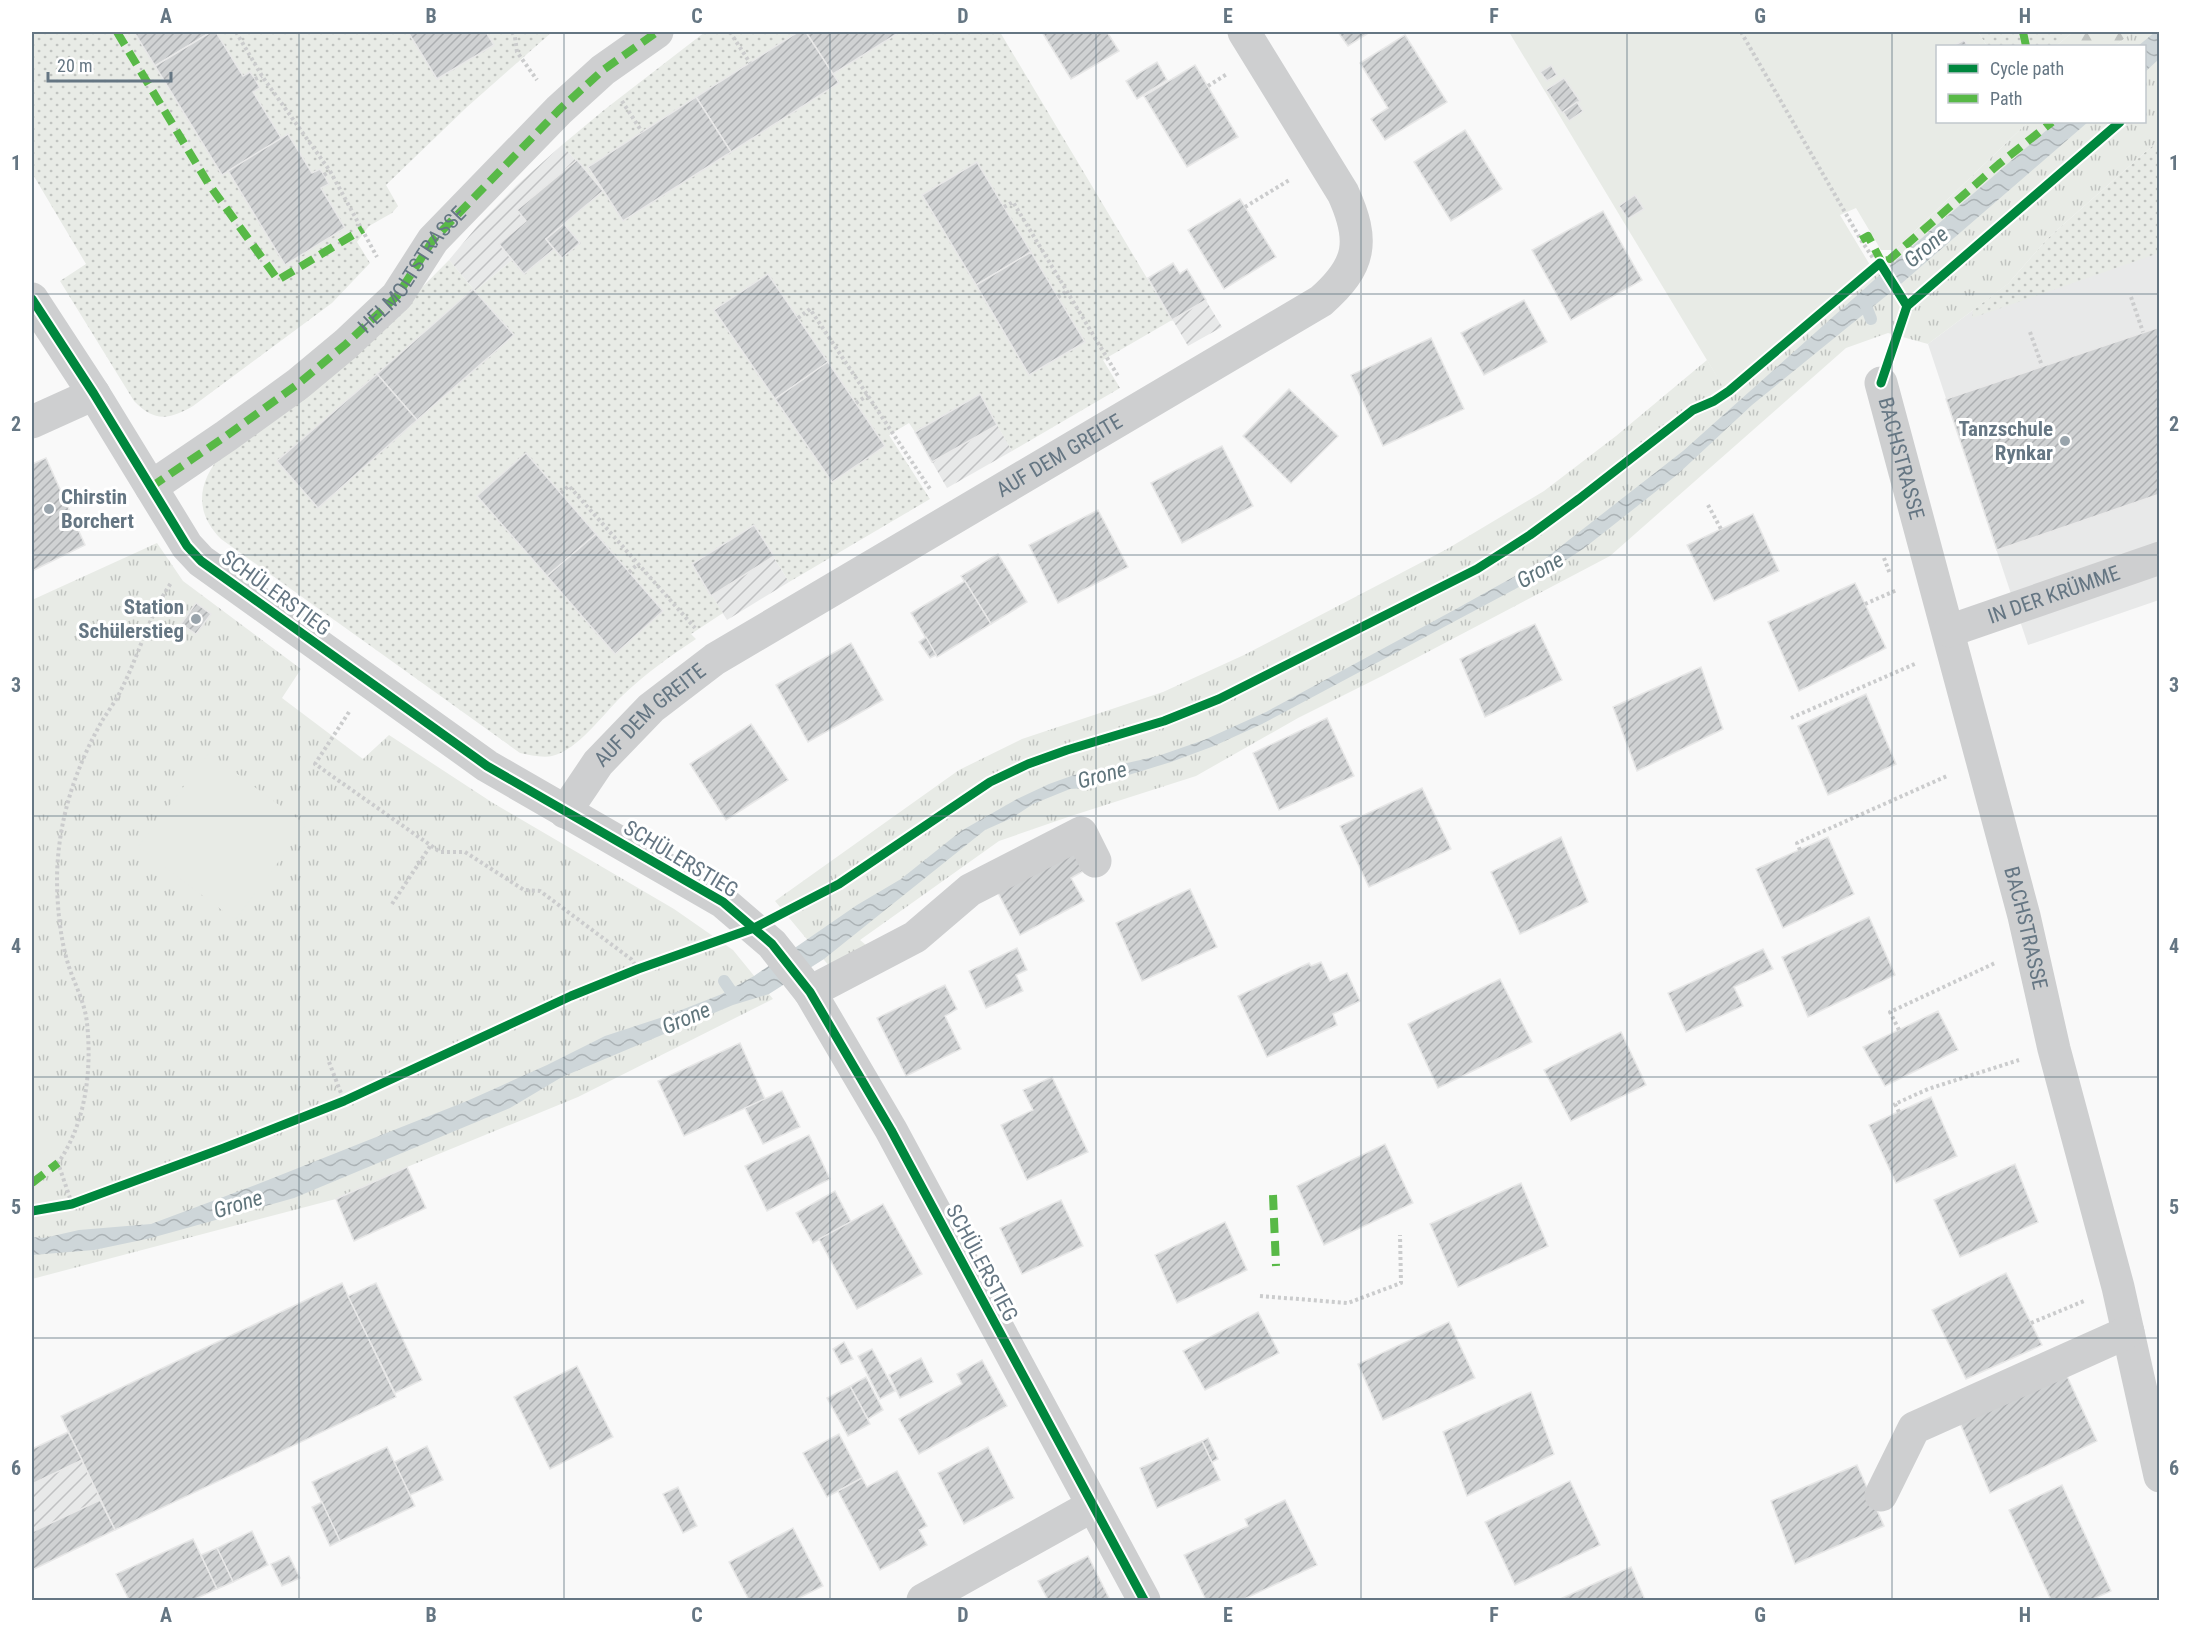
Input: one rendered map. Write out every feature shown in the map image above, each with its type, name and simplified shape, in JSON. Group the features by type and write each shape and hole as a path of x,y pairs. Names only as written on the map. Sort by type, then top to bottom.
{"street":[{"name":"HELMOLTSTRASSE","path":"151,487 298,384 346,344 397,296 433,240 559,110 603,70 657,32"},
{"name":"AUF DEM GREITE","path":"565,812 598,763 651,708 715,659 1139,410 1321,301 1335,289 1348,273 1357,247 1354,217 1343,193 1244,32"},
{"name":"SCHÜLERSTIEG","path":"32,299 94,394 187,546 201,561 487,766 723,902 772,944 806,987 891,1130 1144,1600"},
{"name":"BACHSTRASSE","path":"1881,383 1984,760 2054,1049 2118,1287 2160,1476"},
{"path":"32,422 94,394"},
{"name":"IN DER KRÜMME","path":"1951,639 2160,558"},
{"path":"806,987 915,937 970,890 1081,833 1095,861"},
{"path":"1881,1495 1914,1428 2128,1332"},
{"path":"923,1600 1092,1506"}],"path":[{"path":"236,32 262,76 330,171 397,296"},
{"path":"512,32 517,52 559,110"},
{"path":"729,32 750,63"},
{"path":"1741,32 1861,240 1888,276"},
{"path":"255,79 262,76"},
{"path":"1245,207 1323,160"},
{"path":"324,176 330,171"},
{"path":"1004,207 1013,202 1139,410"},
{"path":"1872,270 1881,265"},
{"path":"1058,297 1067,291"},
{"path":"2131,297 2143,332"},
{"path":"798,318 810,309 952,521"},
{"path":"2030,332 2042,366"},
{"path":"856,403 868,395"},
{"path":"561,493 569,486 702,635 715,659"},
{"path":"1708,505 1721,529"},
{"path":"72,1204 58,1162 69,1147 81,1117 86,1087 87,1022 68,965 59,922 57,876 61,828 75,775 103,720 121,691 161,598 178,574 187,546"},
{"path":"1865,604 1897,591 1884,558"},
{"path":"629,572 638,564"},
{"path":"1791,718 1951,639"},
{"path":"368,681 315,764 440,852 465,852 524,890 540,891 631,959 638,969"},
{"path":"1800,850 1797,843 1984,760"},
{"path":"392,904 430,845"},
{"path":"1899,1030 1890,1012 2031,947"},
{"path":"627,974 648,965"},
{"path":"1899,1112 1895,1104 1929,1089 2054,1049"},
{"path":"329,1062 344,1101"},
{"path":"333,1105 354,1096"},
{"path":"1260,1296 1348,1303 1401,1283 1400,1235"},
{"path":"2031,1323 2118,1287"}],"shaded area":[{"path":"2159,140 2159,600 2028,645 1928,344 2008,284"},
{"path":"562,145 603,191 546,238 554,249 524,274 512,260 475,291 449,260 479,224 516,186"},
{"path":"1173,263 1180,273 1187,269 1222,327 1188,346 1148,278"},
{"path":"980,394 1012,451 947,488 915,432"},
{"path":"754,525 789,582 727,620 692,564"},
{"path":"68,1432 115,1530 32,1570 32,1449"}],"green space":[{"path":"32,32 552,32 467,107 386,185 398,206 392,213 369,226 357,242 370,263 332,303 193,406 176,414 162,417 148,413 134,401 60,281 86,264 32,173"},
{"path":"705,32 1000,32 1172,320 1103,360 1120,388 1012,451 980,395 915,432 909,423 889,435 930,499 789,582 754,525 692,564 723,613 691,634 696,639 640,680 571,747 548,757 520,753 221,539 206,518 202,496 204,485 208,474 223,453 366,344 449,260 475,291 512,260 524,274 554,249 546,239 603,191 562,145"},
{"path":"1509,32 1978,32 1986,45 1936,45 1936,123 2027,123 1895,250 1881,250 1856,208 1840,215 1870,265 1725,390"},
{"path":"1978,32 2073,32 2057,45 1986,45"},
{"path":"2073,32 2133,32 2116,45 2057,45"},
{"path":"2133,32 2159,32 2159,140 2048,238 2008,284 1928,344 1888,333 1846,348 1610,556 1298,718 1196,776 999,841 860,940 866,945 830,967 775,901 959,770 1022,739 1163,692 1244,655 1447,549 1544,491 1616,436 1707,360 1725,389 1870,265 1887,258 2027,123 2146,123 2146,45 2116,45"},
{"path":"2159,140 2159,253 1972,318 1973,310 2008,284 2048,238"},
{"path":"157,543 183,581 301,669 282,698 363,759 389,735 493,803 674,909 733,950 773,999 578,1097 407,1167 336,1199 32,1279 32,600"},
{"path":"209,753 306,825 235,920 138,847"},
{"path":"32,1104 52,1149 32,1158"}],"water":[{"path":"2155,32 2159,32 2159,59 2146,71 2146,45 2139,45"},
{"name":"Grone","path":"2055,123 2087,123 1902,283 1752,405 1678,474 1583,549 1547,572 1262,724 1214,746 1171,762 1086,788 1070,789 1033,804 1012,818 985,830 824,959 769,994 733,1005 562,1077 510,1108 294,1198 151,1238 94,1250 32,1255 32,1237 44,1238 79,1230 151,1224 467,1101 605,1036 722,994 754,976 857,905 901,879 961,831 1017,799 1074,775 1158,756 1204,740 1266,712 1542,561 1683,451 1892,264"}],"building":[{"path":"134,32 211,32 155,66"},
{"path":"211,32 216,32 243,76 250,72 255,79 260,88 253,92 282,139 222,175 155,66"},
{"path":"408,32 486,32 494,45 437,79"},
{"path":"798,32 806,32 839,83 731,152 696,97"},
{"path":"806,32 900,32 833,74"},
{"path":"1042,32 1107,32 1119,51 1071,79"},
{"path":"1338,32 1370,32 1348,46"},
{"path":"1405,35 1447,102 1385,140 1371,119 1388,108 1360,63"},
{"path":"1964,40 1967,45 1955,45"},
{"path":"1157,62 1167,80 1137,99 1126,81"},
{"path":"1195,65 1238,137 1187,167 1144,96"},
{"path":"1551,65 1557,75 1547,81 1540,72"},
{"path":"1564,78 1580,101 1562,113 1546,90"},
{"path":"696,97 731,152 623,221 588,167"},
{"path":"1577,102 1583,111 1569,121 1563,112"},
{"path":"1465,130 1502,189 1451,221 1414,162"},
{"path":"288,134 312,173 320,169 324,175 329,184 321,188 345,228 285,265 228,171"},
{"path":"577,160 603,191 546,239 554,249 524,274 499,244 526,221 517,210"},
{"path":"977,162 1031,252 976,285 922,195"},
{"path":"1635,195 1644,209 1628,219 1619,206"},
{"path":"1240,199 1276,257 1224,289 1188,230"},
{"path":"1603,211 1642,280 1571,320 1532,250"},
{"path":"564,224 580,243 562,258 546,239"},
{"path":"1031,252 1085,342 1029,375 976,285"},
{"path":"1173,263 1180,274 1187,269 1206,300 1172,320 1148,278"},
{"path":"768,274 828,362 775,399 714,310"},
{"path":"473,289 514,335 417,420 377,374"},
{"path":"1524,300 1547,342 1484,375 1461,333"},
{"path":"2160,327 2160,494 1997,550 1946,399"},
{"path":"1431,338 1464,409 1383,446 1351,375"},
{"path":"828,362 885,446 832,482 775,399"},
{"path":"377,374 417,420 318,508 277,461"},
{"path":"1289,389 1338,436 1291,483 1243,436"},
{"path":"980,394 997,425 932,462 915,432"},
{"path":"1222,446 1253,506 1182,543 1151,483"},
{"path":"526,453 596,534 547,576 477,496"},
{"path":"46,458 85,545 32,571 32,464"},
{"path":"1098,510 1128,567 1058,603 1029,545"},
{"path":"1753,514 1779,571 1714,601 1687,545"},
{"path":"754,525 774,556 711,596 692,564"},
{"path":"596,534 663,611 615,654 547,576"},
{"path":"998,554 1027,602 991,624 961,576"},
{"path":"965,581 991,624 937,657 911,613"},
{"path":"1855,583 1886,648 1799,691 1768,622"},
{"name":"Station Schülerstieg","path":"196,603 211,614 196,634 181,624"},
{"path":"1535,624 1562,680 1485,717 1460,659"},
{"path":"926,637 936,655 930,658 919,642"},
{"path":"851,643 883,700 808,742 776,685"},
{"path":"1701,667 1723,729 1637,771 1613,707"},
{"path":"1866,694 1896,764 1828,795 1798,726"},
{"path":"1327,718 1354,776 1279,810 1253,753"},
{"path":"751,724 788,780 726,820 690,764"},
{"path":"1422,788 1451,849 1369,887 1340,826"},
{"path":"1561,837 1588,902 1520,934 1491,872"},
{"path":"1828,837 1854,894 1783,928 1756,869"},
{"path":"1076,847 1087,869 1071,878 1084,901 1020,935 996,889"},
{"path":"1190,889 1217,947 1142,981 1116,923"},
{"path":"1869,917 1895,975 1808,1017 1782,957"},
{"path":"1017,948 1027,970 1016,975 1023,991 986,1008 969,971"},
{"path":"1763,949 1773,969 1734,987 1743,1006 1686,1032 1668,993"},
{"path":"1321,962 1330,981 1347,973 1360,1001 1333,1014 1337,1025 1267,1057 1238,996 1309,963 1311,966"},
{"path":"1500,979 1532,1042 1438,1088 1408,1024"},
{"path":"945,985 957,1009 945,1016 961,1049 906,1076 877,1018"},
{"path":"1938,1011 1958,1050 1885,1086 1863,1047"},
{"path":"1621,1032 1646,1085 1571,1121 1544,1070"},
{"path":"740,1043 765,1099 684,1136 658,1081"},
{"path":"1052,1077 1088,1152 1027,1180 1001,1125 1033,1110 1023,1090"},
{"path":"782,1091 800,1127 763,1144 745,1108"},
{"path":"1931,1097 1957,1156 1896,1183 1869,1125"},
{"path":"809,1135 830,1179 767,1211 745,1166"},
{"path":"1385,1144 1413,1203 1324,1245 1297,1186"},
{"path":"2015,1164 2038,1222 1960,1257 1934,1200"},
{"path":"407,1167 426,1208 354,1241 336,1199"},
{"path":"1521,1183 1548,1246 1458,1287 1430,1224"},
{"path":"835,1191 851,1222 813,1243 796,1213"},
{"path":"1061,1200 1083,1246 1022,1274 1000,1228"},
{"path":"883,1204 922,1274 857,1309 819,1239"},
{"path":"1225,1222 1247,1270 1177,1303 1155,1255"},
{"path":"2006,1273 2042,1345 1966,1379 1932,1310"},
{"path":"342,1283 396,1397 115,1530 61,1416"},
{"path":"376,1283 422,1380 395,1393 348,1296"},
{"path":"1258,1312 1279,1353 1205,1390 1183,1351"},
{"path":"1449,1322 1475,1378 1383,1420 1358,1364"},
{"path":"844,1342 853,1359 841,1364 833,1349"},
{"path":"872,1349 895,1391 880,1399 858,1356"},
{"path":"921,1358 933,1382 900,1398 889,1375"},
{"path":"982,1360 1007,1406 919,1454 899,1419 962,1384 957,1374"},
{"path":"577,1366 613,1437 550,1469 514,1397"},
{"path":"2066,1374 2097,1441 1990,1493 1960,1423"},
{"path":"866,1377 883,1410 868,1419 850,1386"},
{"path":"850,1386 870,1424 848,1436 827,1398"},
{"path":"1531,1392 1554,1454 1467,1496 1443,1432"},
{"path":"68,1432 82,1460 32,1484 32,1449"},
{"path":"839,1434 862,1478 827,1497 803,1453"},
{"path":"1208,1438 1218,1459 1212,1462 1202,1441"},
{"path":"1202,1441 1220,1480 1157,1508 1140,1468"},
{"path":"427,1446 443,1480 410,1495 394,1462"},
{"path":"387,1447 415,1506 340,1541 312,1482"},
{"path":"988,1447 1014,1498 964,1524 938,1473"},
{"path":"1857,1465 1884,1526 1795,1564 1771,1501"},
{"path":"897,1471 927,1526 919,1530 927,1545 880,1570 838,1491 862,1478 867,1487"},
{"path":"1570,1481 1600,1545 1515,1585 1485,1522"},
{"path":"2062,1485 2111,1591 2091,1600 2051,1600 2009,1510"},
{"path":"678,1487 697,1526 683,1533 663,1494"},
{"path":"100,1500 115,1530 32,1570 32,1532"},
{"path":"1285,1500 1317,1565 1242,1600 1206,1600 1184,1555 1248,1526 1245,1519"},
{"path":"322,1502 340,1541 330,1546 312,1507"},
{"path":"793,1528 823,1586 795,1600 749,1600 729,1562"},
{"path":"252,1531 268,1565 233,1582 217,1548"},
{"path":"193,1539 217,1589 193,1600 129,1600 116,1574"},
{"path":"217,1548 233,1582 217,1589 201,1555"},
{"path":"289,1556 300,1578 282,1586 271,1564"},
{"path":"1088,1556 1110,1600 1048,1600 1038,1581"},
{"path":"1631,1567 1645,1600 1558,1600"}],"waterway":[{"path":"1864,301 1871,319"},
{"path":"724,981 735,997"}],"marked path":[{"path":"117,32 208,183 278,280 363,229"},
{"path":"151,487 298,384 346,344 397,296 433,240 559,110 603,70 657,32"},
{"path":"2023,32 2026,45"},
{"path":"1861,240 1868,236 1880,259 1889,254 1890,259 1999,164 2051,123"},
{"path":"32,1183 58,1163"},
{"path":"1273,1195 1276,1266"}],"cycle path":[{"path":"1907,306 2119,123"},
{"path":"32,1211 72,1204 344,1101 571,996 638,969 754,928 839,884 990,782 1028,764 1164,721 1219,699 1477,569 1530,535 1579,499 1693,410 1714,401 1729,391 1880,263 1907,306 1881,383"},
{"path":"32,299 94,394 187,546 201,561 487,766 723,902 772,944 810,992 891,1130 1144,1600"}],"place":[{"name":"Tanzschule Rynkar","path":"2065,441"},
{"name":"Chirstin Borchert","path":"49,509"},
{"name":"Station Schülerstieg","path":"196,619"}]}
